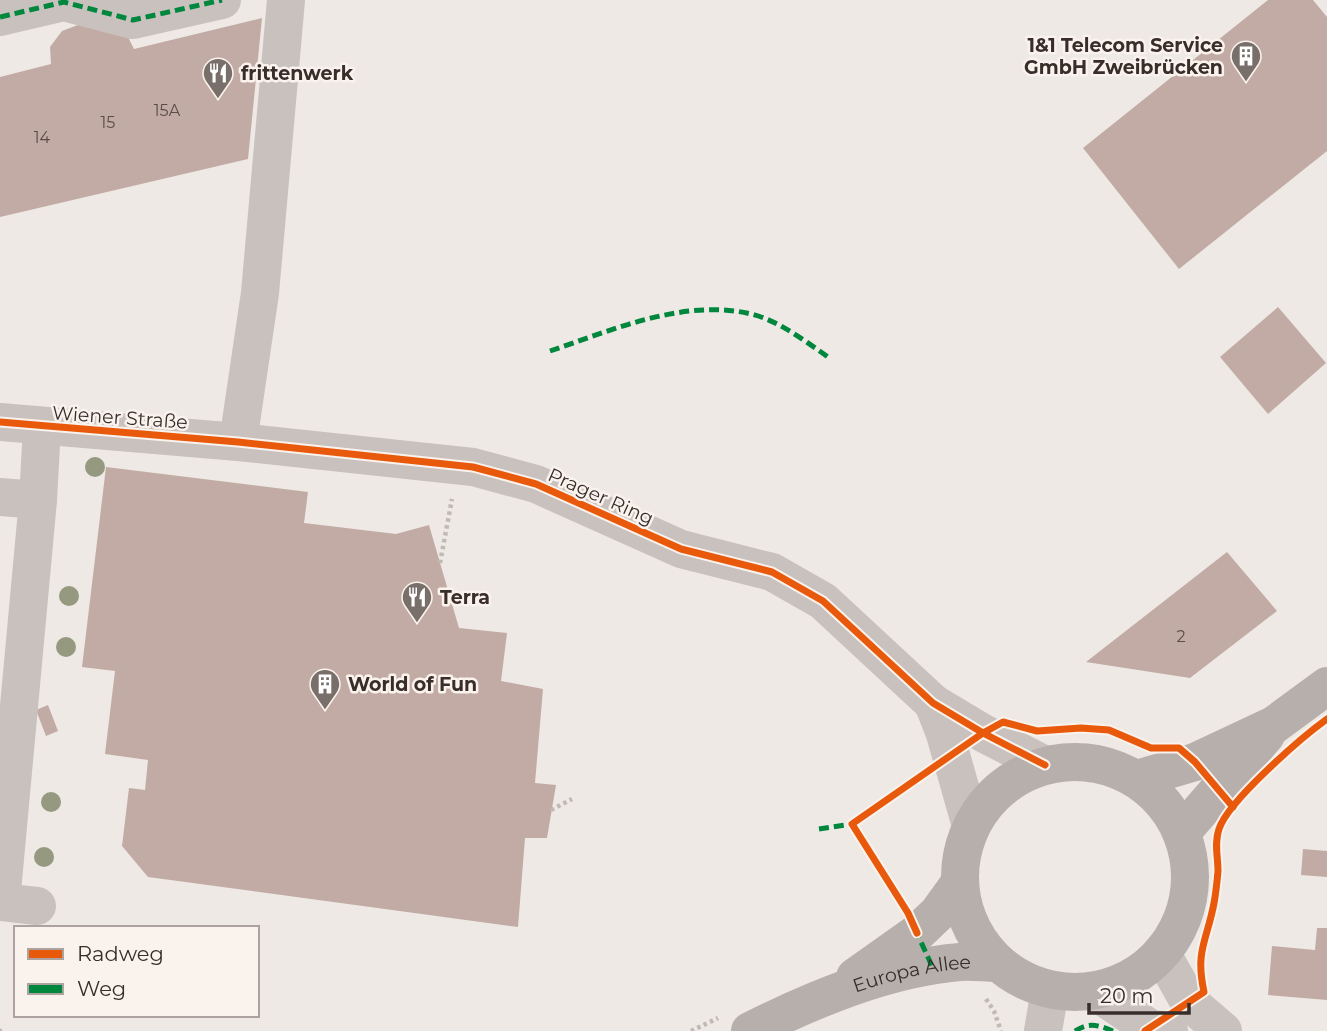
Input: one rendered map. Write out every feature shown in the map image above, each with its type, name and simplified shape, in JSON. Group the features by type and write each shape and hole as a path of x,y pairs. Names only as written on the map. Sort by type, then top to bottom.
{"main road":[{"path":"1137,779 1195,762 1274,725 1327,686"},
{"path":"1182,832 1274,725"},
{"path":"1076,761 1108,766 1137,779 1164,802 1182,832 1190,864 1189,896 1180,927 1162,954 1132,978 1096,992 1050,990 1022,980 998,963 978,940 965,913 959,884 962,854 971,826 984,805 1002,788 1022,774 1045,765 1076,761"},
{"name":"Europa Allee","path":"750,1031 827,995 917,933 938,913 959,884"},
{"name":"Europa Allee","path":"827,995 932,966 962,961 998,963"}],"street":[{"path":"0,17 64,1 133,20 222,0"},
{"path":"238,442 260,293 286,0"},
{"name":"Wiener Straße","path":"0,422 238,442"},
{"path":"13,904 42,426"},
{"name":"Prager Ring","path":"238,442 472,467 536,484 681,549 772,572 823,601 933,703"},
{"path":"0,497 38,500"},
{"path":"933,703 1045,765"},
{"path":"933,703 952,757 971,826"},
{"path":"1162,954 1189,1002 1223,1031"},
{"path":"1044,1031 1050,990"},
{"path":"1096,992 1151,1029 1169,1031"}],"path":[{"path":"440,563 458,466"},
{"path":"551,810 572,799"}],"building":[{"name":"1&1 Telecom Service GmbH Zweibrücken","path":"1268,0 1313,0 1327,17 1327,151 1179,269 1083,148"},
{"path":"262,18 248,159 0,217 0,77 51,64 50,47 62,31 83,23 127,35 134,49"},
{"path":"1278,307 1326,363 1268,414 1220,357"},
{"name":"World of Fun","path":"106,467 308,492 304,523 396,534 429,525 459,628 507,633 501,681 543,689 535,783 556,785 547,838 525,838 518,927 148,877 122,846 129,788 145,790 148,760 105,754 115,671 82,667"},
{"path":"1227,552 1277,611 1190,678 1086,662"},
{"path":"48,705 58,731 46,736 36,710"},
{"path":"1303,849 1327,851 1327,877 1301,875"},
{"path":"1317,928 1327,928 1327,1000 1268,995 1272,946 1315,950"}],"marked path":[{"path":"0,17 64,2 133,20 222,0"},
{"path":"550,351 649,319 700,310 726,310 762,317 831,359"},
{"path":"819,829 857,821"},
{"path":"915,929 932,966"},
{"path":"1075,1031 1094,1025 1113,1031"}],"cycle path":[{"path":"0,422 238,442 473,467 536,484 681,549 772,572 823,601 933,703 1045,765"},
{"path":"1145,1031 1204,992 1201,955 1216,891 1216,845 1225,817 1267,770 1327,719"},
{"path":"917,933 908,913 852,824 1003,722 1037,731 1081,728 1109,730 1151,748 1179,748 1195,762 1233,807"}],"place":[{"name":"1&1 Telecom Service GmbH Zweibrücken","path":"1246,83"},
{"name":"frittenwerk","path":"218,100"},
{"name":"Terra","path":"417,624"},
{"name":"World of Fun","path":"325,711"}]}
